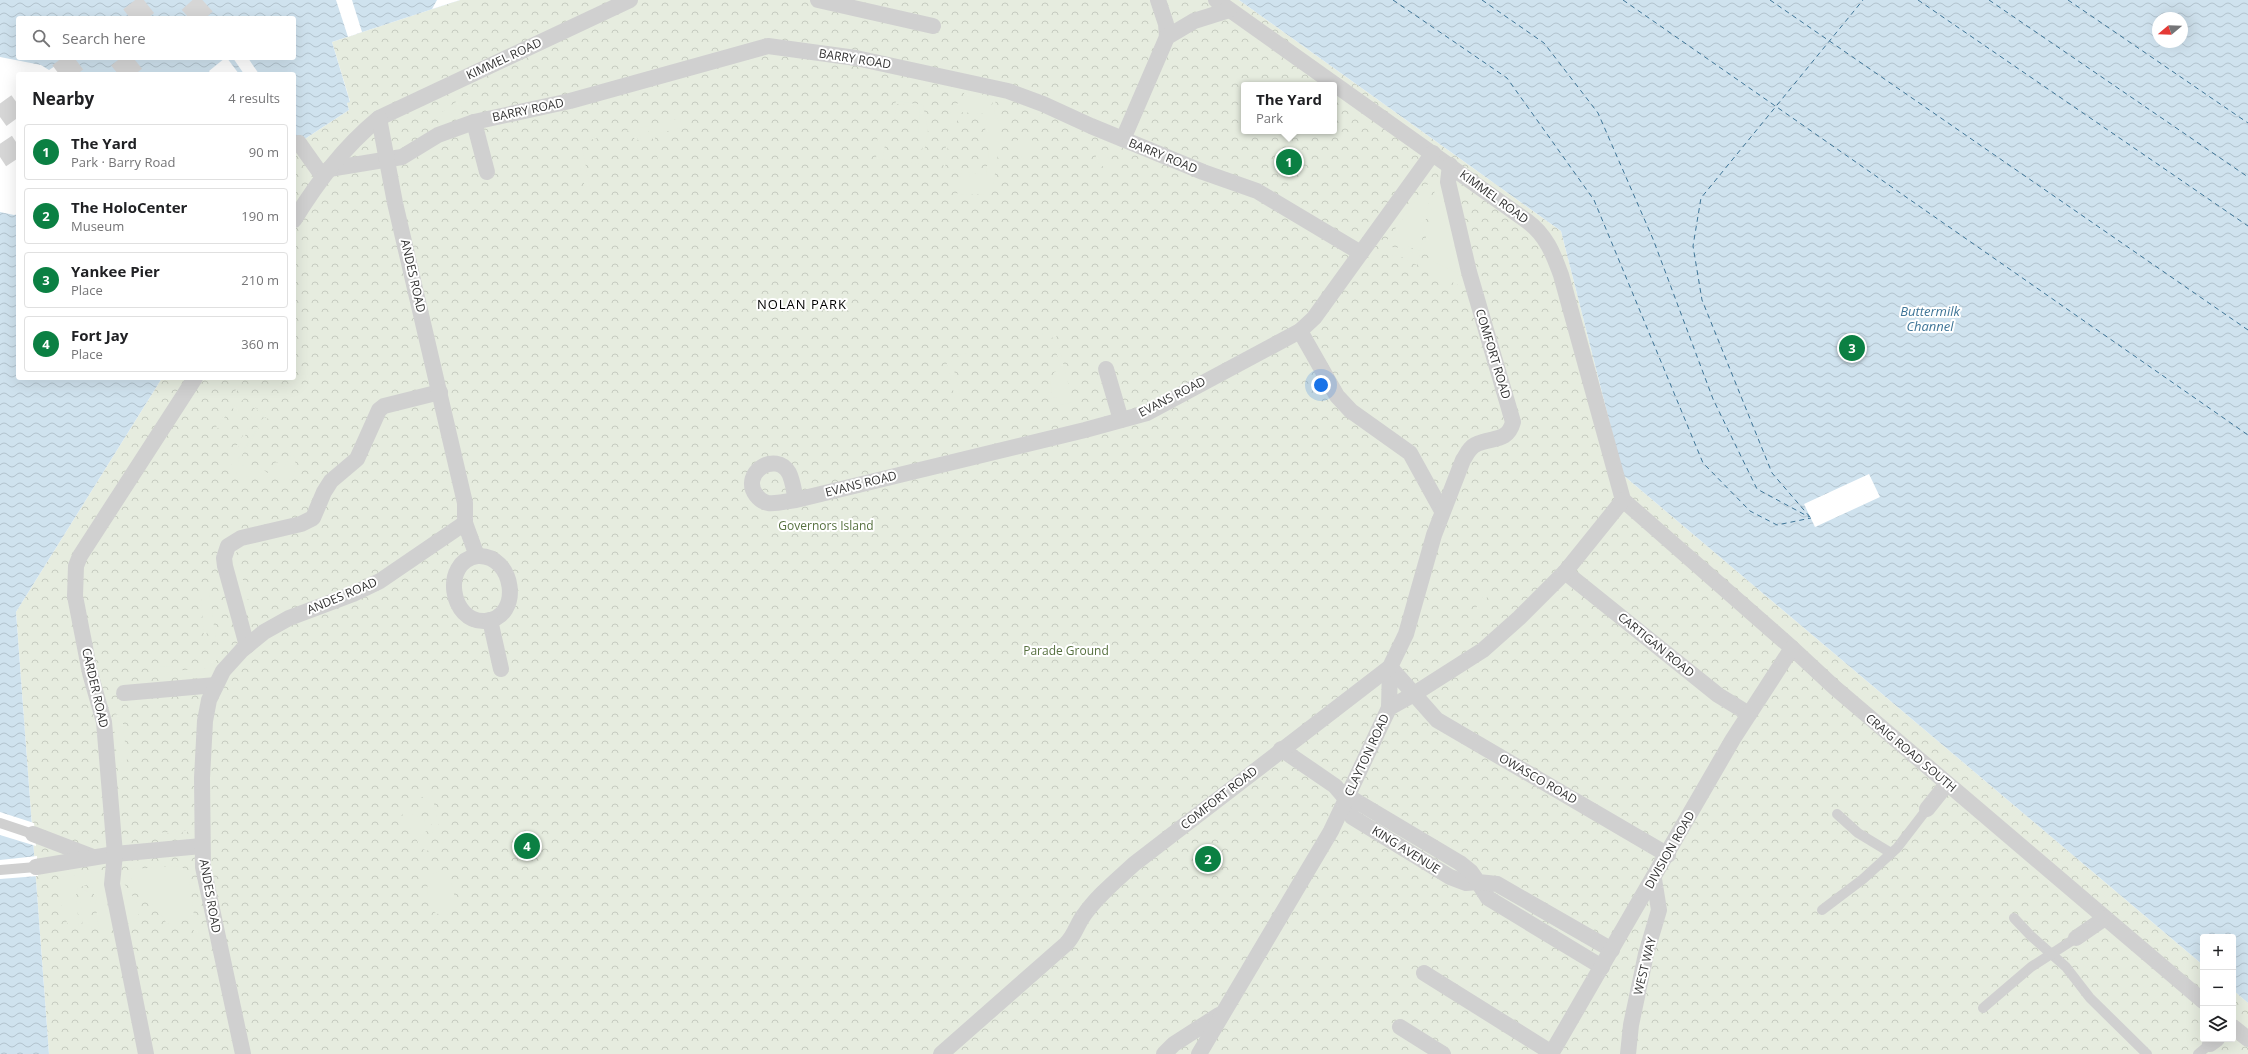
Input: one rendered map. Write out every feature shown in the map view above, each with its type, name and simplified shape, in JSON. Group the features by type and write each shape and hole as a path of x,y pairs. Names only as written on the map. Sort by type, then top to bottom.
{"street":[{"name":"KIMMEL ROAD","path":"379,118 630,0"},
{"path":"818,0 933,26"},
{"path":"1123,139 1167,37 1166,24 1158,0"},
{"name":"KIMMEL ROAD","path":"1216,0 1332,82"},
{"path":"1167,37 1194,21 1229,10"},
{"name":"BARRY ROAD","path":"326,173 402,157 438,135 474,122 570,101 768,46 856,58 1008,91 1043,104 1203,172 1257,191 1361,253"},
{"name":"KIMMEL ROAD","path":"1337,86 1450,165 1536,228 1545,239 1554,254 1622,500"},
{"name":"ANDES ROAD","path":"243,1054 206,888 201,815 205,721 209,700 223,671 247,646 264,632 289,618 353,594 380,581 465,523 466,503 395,203 379,118"},
{"path":"296,217 326,173 351,142 379,118"},
{"path":"474,122 487,172"},
{"path":"298,143 326,173"},
{"name":"EVANS ROAD","path":"796,500 1147,413 1300,332 1314,318 1433,153"},
{"name":"COMFORT ROAD","path":"941,1054 1066,944 1074,935 1083,916 1100,896 1133,865 1281,749 1390,667 1406,634 1442,511 1469,449 1476,444 1504,436 1511,430 1513,422 1469,272 1448,182 1450,165"},
{"path":"1300,332 1337,396 1351,411 1410,453 1442,511"},
{"path":"1106,369 1121,420"},
{"name":"CARDER ROAD","path":"146,1054 112,884 115,854 104,722 90,673 75,596 76,566 80,556 194,380"},
{"path":"247,646 225,566 224,558 228,546 240,538 308,522 316,513 324,492 331,482 357,459 379,410 384,406 440,392"},
{"name":"CLAYTON ROAD","path":"1199,1054 1222,1013 1283,913 1347,800 1367,751 1389,708 1414,694 1483,650 1519,618 1565,572 1622,500"},
{"name":"CRAIG ROAD SOUTH","path":"1622,500 1792,648 1834,688 2200,998"},
{"path":"465,523 477,556"},
{"path":"477,556 490,557 499,564 506,573 510,589 510,600 505,610 490,620 474,619 464,614 458,604 454,588 454,577 459,566 468,559 477,556"},
{"name":"CARTIGAN ROAD","path":"1565,572 1718,695 1750,714"},
{"path":"490,620 501,669"},
{"name":"DIVISION ROAD","path":"1551,1054 1750,714 1792,648"},
{"path":"1389,708 1390,667"},
{"name":"OWASCO ROAD","path":"1390,667 1437,720 1668,855"},
{"path":"124,693 216,685"},
{"name":"KING AVENUE","path":"1281,749 1335,786 1347,800 1352,817 1450,877 1466,883 1478,882 1497,884 1612,950"},
{"path":"1927,809 1947,784"},
{"path":"33,834 95,857"},
{"path":"36,867 115,854 202,846"},
{"name":"WEST WAY","path":"1628,1054 1631,1024 1646,954 1659,910 1654,879"},
{"path":"1478,882 1488,898 1602,967"},
{"path":"2076,938 2105,918"},
{"path":"1424,973 1551,1054"},
{"path":"1164,1054 1174,1044 1222,1013"},
{"path":"1400,1027 1442,1054"},
{"path":"2236,1029 2248,1039"}],"lane":[{"path":"1822,910 1863,879 1891,853 1927,809"},
{"path":"1837,814 1858,833 1891,853"},
{"path":"0,823 33,834"},
{"path":"0,870 36,867"},
{"path":"2014,918 2030,936 2066,967 2090,998 2147,1054"},
{"path":"1983,1008 2031,968 2076,938"}],"green space":[{"name":"Governors Island","path":"460,0 1239,0 1561,231 1623,475 2200,962 2200,1042 2236,1042 2236,993 2248,1003 2248,1054 49,1054 16,612 161,380 296,380 296,145 349,110 347,103 350,101 332,42"},
{"path":"965,90 984,95 982,107 991,109 994,98 996,98 994,113 1002,126 992,194 957,195 961,176 970,177 971,175 943,170 951,107 953,107 955,103 961,104","holes":["958,112 987,114 984,140 990,142 986,175 945,168 950,129 956,130"]},
{"path":"475,91 477,95 440,121 436,119 437,116 450,106"},
{"path":"897,101 923,105 928,130 924,152 922,152 924,134 918,133 920,107 897,104 894,119 882,118 879,135 886,136 883,159 920,164 921,155 924,156 922,165 876,159 879,115 890,116 894,104"},
{"path":"680,118 682,128 654,134 661,168 667,168 667,171 661,172 651,131 653,125"},
{"path":"649,126 648,130 652,144 644,146 638,144 642,143 638,128"},
{"path":"635,129 638,140 635,141 632,130 581,142 591,192 587,193 579,160 579,146 581,140"},
{"path":"1023,133 1038,145 1024,159 1011,149"},
{"path":"1097,150 1116,162 1108,170 1095,161"},
{"path":"1428,184 1432,186 1420,251 1407,246 1388,244 1387,240"},
{"path":"1439,188 1442,192 1461,272 1456,271 1423,253 1435,189"},
{"path":"1380,246 1402,248 1420,255 1417,265 1400,256 1377,254"},
{"path":"1424,257 1461,275 1462,287 1420,266"},
{"path":"1053,331 1056,335 1073,402 1060,405 1058,397 1048,399 1047,393 1052,392 1050,381 1056,379 1054,372 1061,370 1052,336 1040,338 1039,335"},
{"path":"982,349 951,358 965,414 959,415 945,356 947,355 948,358"},
{"path":"244,380 235,394 262,412 281,386 263,414 233,394"},
{"path":"231,404 240,409 238,412 231,407 212,437 221,443 219,444 209,438"},
{"path":"246,414 255,419 234,454 225,448 226,446 234,450 252,421 245,416"},
{"path":"265,415 281,424 280,426 265,417 238,462 252,471 248,477 238,474 232,467 230,460 238,459"},
{"path":"283,439 285,445 291,454 277,443"},
{"path":"292,454 296,464 292,480 267,477 256,471 258,466 268,473 276,462 284,467"},
{"path":"250,543 251,547 236,551 247,597 259,594 260,597 241,601 231,559 234,549"},
{"path":"1496,574 1483,604 1473,620 1464,628"},
{"path":"200,586 208,586 217,646 213,632 209,631 205,635 205,649"},
{"path":"206,656 217,657 213,672 207,678 181,679 180,672 161,673 160,675 159,667 172,666 173,671 206,668"},
{"path":"113,715 122,715 128,770 118,772"},
{"path":"429,781 443,845 432,832 429,810 425,798 417,795"},
{"path":"407,804 410,805 413,815 424,818 427,831 423,833 424,842 436,848 429,851 420,847 403,817 401,809"},
{"path":"195,819 193,827 187,832 123,837 123,835 185,831 192,827"},
{"path":"179,866 185,869 188,875 194,915 200,936 195,936 191,919 167,924 157,910 141,894 132,882 129,874 129,869"},
{"path":"439,871 449,871 457,908 449,914 441,915 435,912 428,899 428,882 432,874"},
{"path":"100,872 103,874 111,927 99,929 93,888 86,885 78,888 76,893 79,928 71,930 62,913 59,877"},
{"path":"120,881 123,882 138,904 138,921 126,924"},
{"path":"84,890 89,892 90,896 92,929 83,930 80,895"}],"water":[{"path":"0,0 460,0 332,42 350,102 347,103 349,110 296,145 296,72 16,72 16,380 161,380 16,612 49,1054 0,1054"},
{"name":"Buttermilk Channel","path":"1239,0 2248,0 2248,1003 2236,993 2236,934 2200,934 2200,962 1623,475 1561,231"}],"pier":[{"path":"336,0 352,0 362,32 348,37"},
{"path":"437,0 460,0 432,9"},
{"path":"0,57 41,65 49,70 58,64 64,72 16,72 16,214 0,212"},
{"path":"223,60 228,60 238,72 210,72"},
{"path":"234,60 249,60 258,72 243,72"},
{"path":"1869,474 1880,497 1815,527 1804,504"},
{"path":"0,812 34,823 36,846 0,835"},
{"path":"37,856 38,876 0,879 0,860"}],"ferry route":[{"path":"1393,0 1507,78 1594,200 1703,463 1750,511 1777,525 1811,518"},
{"path":"1482,0 1544,43 1598,113 1653,239 1713,399 1757,489 1809,517"},
{"path":"1623,0 2248,435"},
{"path":"1770,0 2248,330"},
{"path":"1810,517 1772,473 1702,300 1693,246 1701,198 1863,0"},
{"path":"1918,0 2248,226"},
{"path":"1989,0 2248,177"},
{"path":"2068,0 2248,123"}],"tunnel":[{"path":"133,16 153,0"},
{"path":"191,16 209,0"},
{"path":"62,72 77,60"},
{"path":"120,72 136,60"},
{"path":"0,117 16,105"},
{"path":"0,157 16,146"}],"place":[{"name":"The Yard","path":"1289,162"},
{"name":"Yankee Pier","path":"1852,348"},
{"name":"Fort Jay","path":"527,846"},
{"name":"The HoloCenter","path":"1208,859"}],"district":[{"name":"NOLAN PARK","path":"802,304"}],"park label":[{"name":"Parade Ground","path":"1066,651"}]}
